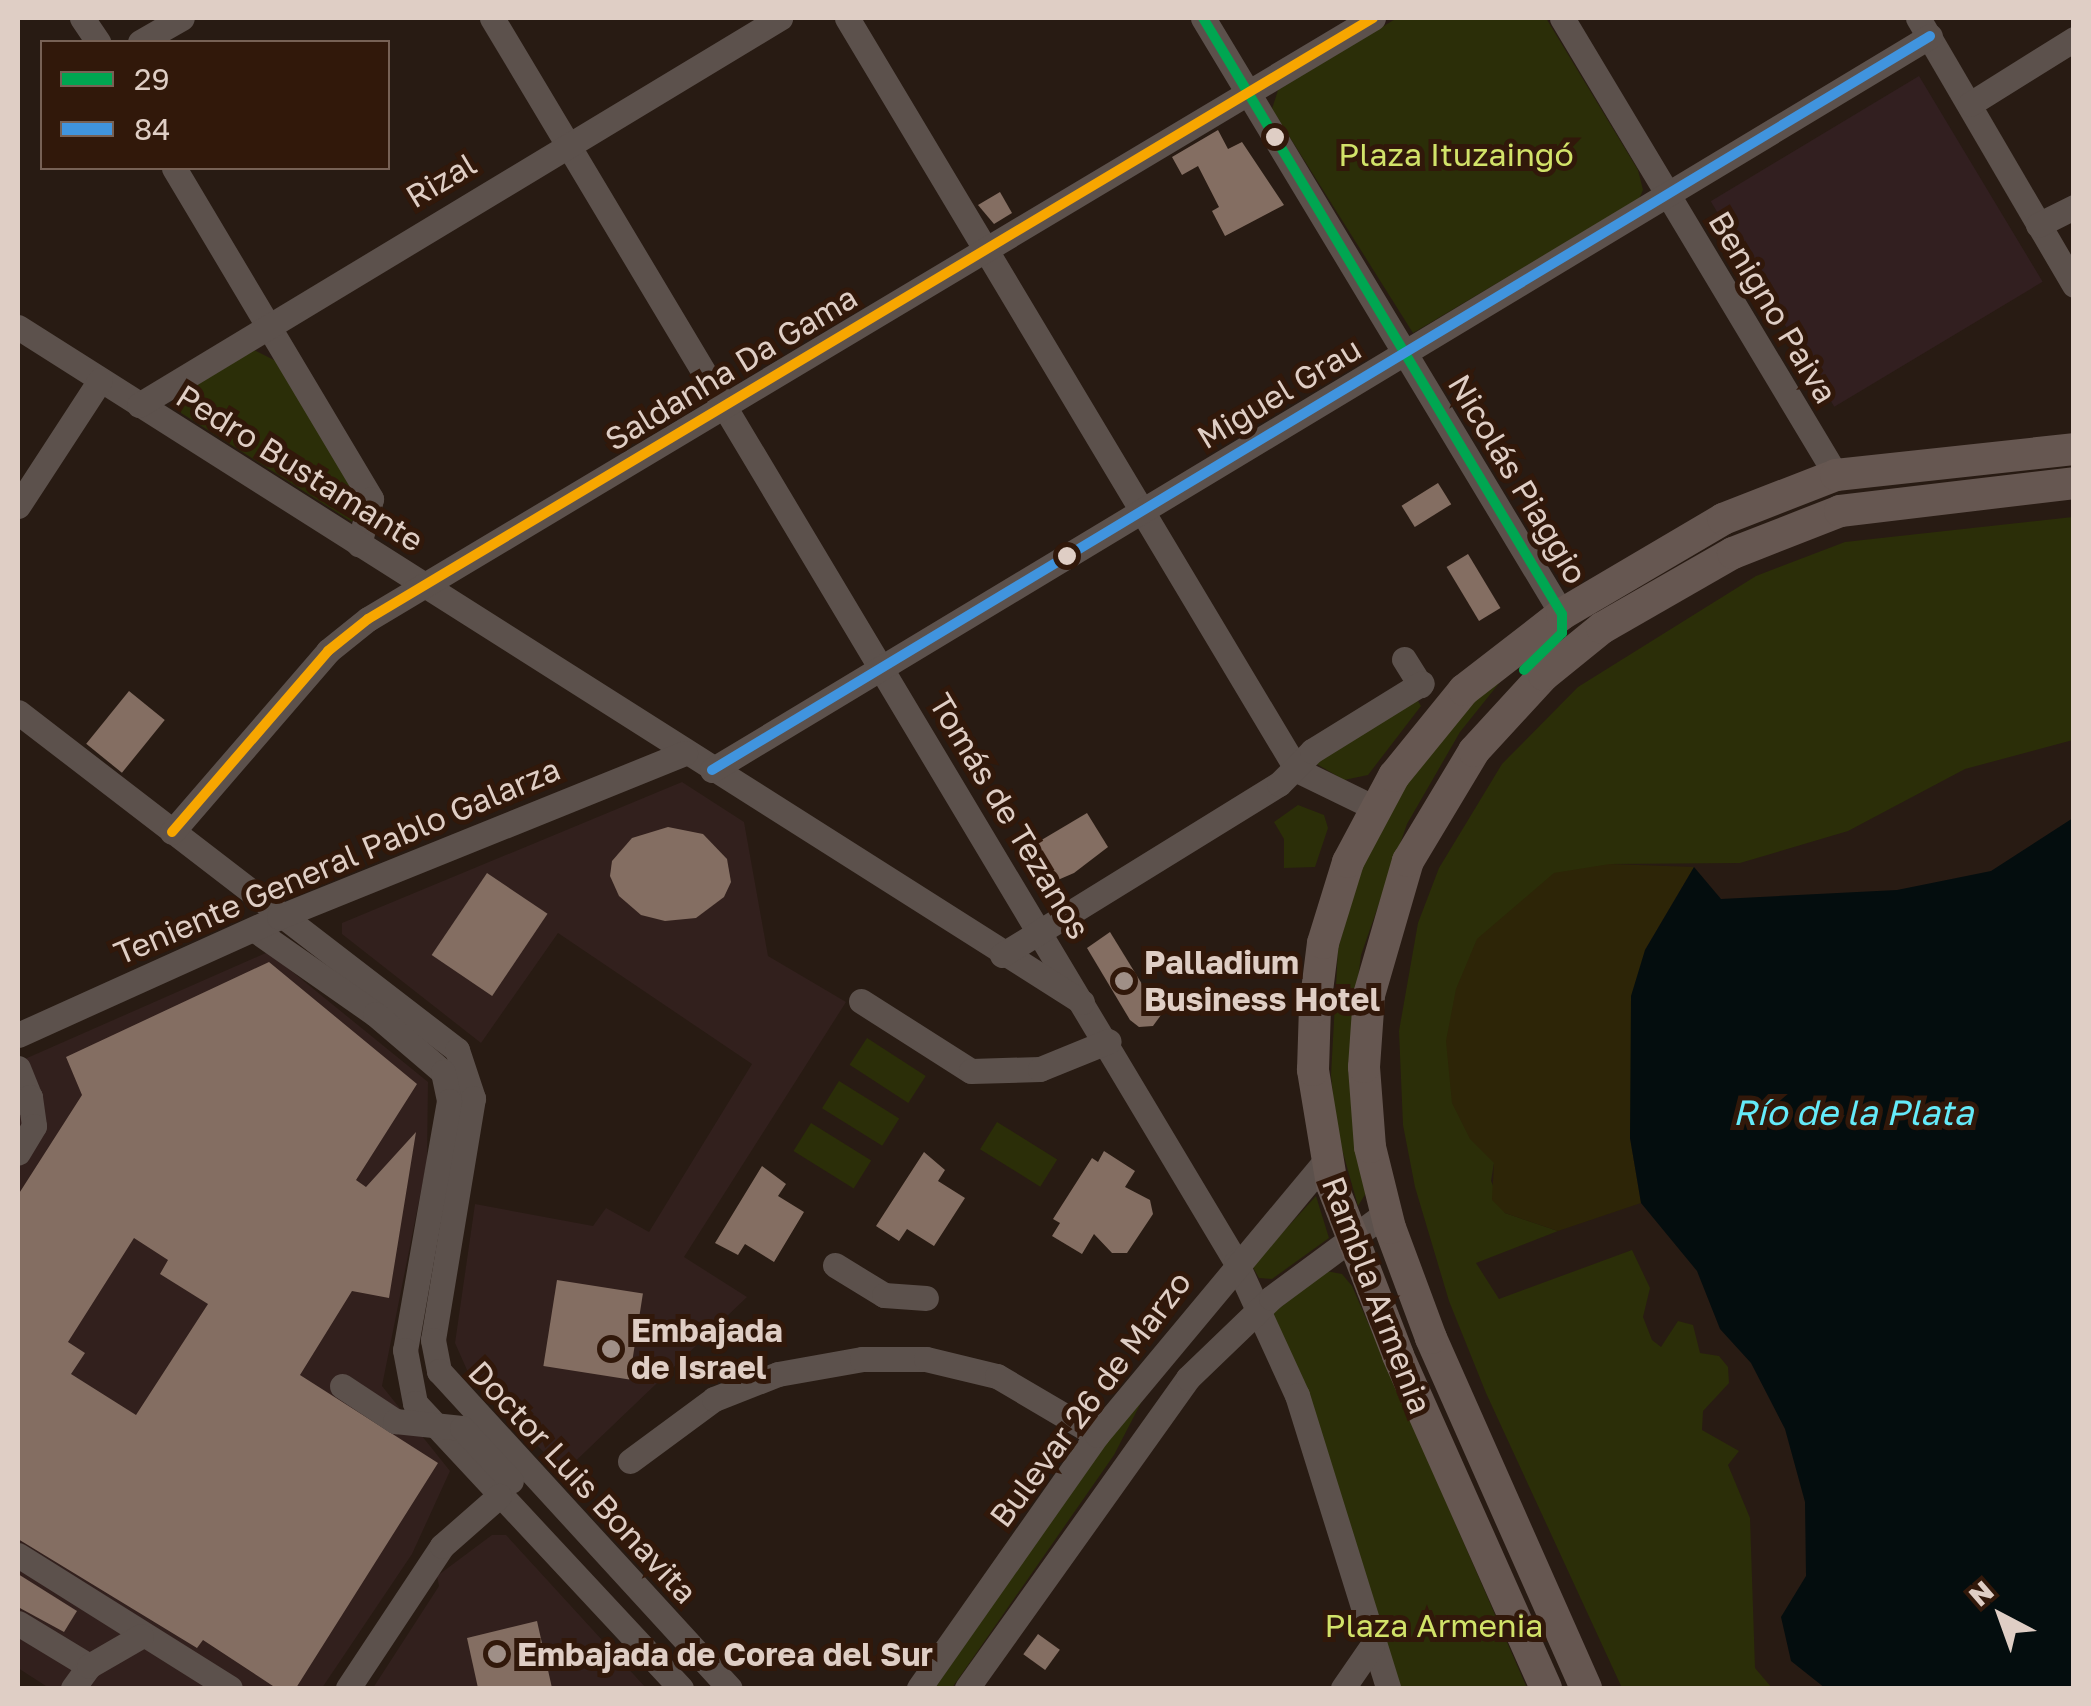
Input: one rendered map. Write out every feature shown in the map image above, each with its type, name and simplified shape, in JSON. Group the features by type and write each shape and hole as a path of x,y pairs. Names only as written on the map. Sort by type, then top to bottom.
{"main road":[{"name":"Rambla Armenia","path":"1546,1688 1351,1240 1326,1160 1312,1070 1318,973 1334,901 1374,808 1414,747 1464,690 1562,614 1724,519 1836,475 2074,450"},
{"name":"Rambla Armenia","path":"1586,1688 1431,1338 1386,1213 1365,1100 1369,995 1390,904 1439,804 1500,720 1570,652 1733,552 1840,510 2074,483"},
{"path":"1439,804 1479,719 1555,644 1562,614"}],"street":[{"path":"82,18 97,40"},
{"path":"144,40 182,18"},
{"name":"Tomás de Tezanos","path":"492,18 1086,1005 1236,1262 1312,1436 1372,1646 1388,1688"},
{"name":"Rizal","path":"139,405 566,142 780,18"},
{"path":"846,18 1297,770 1374,808"},
{"name":"Nicolás Piaggio","path":"1203,18 1562,614"},
{"name":"Saldanha Da Gama","path":"172,832 328,651 424,585 725,410 1373,18"},
{"name":"Benigno Paiva","path":"1562,18 1836,475"},
{"path":"1924,27 2074,285"},
{"name":"Miguel Grau","path":"712,770 1670,199 1924,27"},
{"path":"1970,104 2074,39"},
{"path":"175,170 371,499 358,544"},
{"path":"2038,225 2074,207"},
{"name":"Pedro Bustamante","path":"18,327 1086,1005"},
{"path":"18,506 100,380"},
{"path":"1002,955 1297,770 1312,751 1421,684 1404,659"},
{"name":"Doctor Luis Bonavita","path":"18,712 279,917 436,1030 470,1072 473,1098 433,1340 444,1382 729,1688"},
{"name":"Teniente General Pablo Galarza","path":"18,1035 279,917 685,753"},
{"path":"254,930 431,1058 448,1084 406,1350 415,1403 680,1688"},
{"path":"861,1000 971,1071 1040,1069 1108,1042"},
{"path":"18,1068 34,1126 18,1153"},
{"name":"Bulevar 26 de Marzo","path":"919,1688 1098,1435 1236,1262 1326,1160"},
{"name":"Bulevar 26 de Marzo","path":"967,1688 1158,1417 1258,1309 1386,1213"},
{"path":"835,1264 884,1295 926,1298"},
{"path":"630,1460 714,1399 778,1374 862,1360 926,1359 997,1376 1098,1435"},
{"path":"342,1386 394,1421 462,1428 560,1532 588,1538"},
{"path":"348,1688 442,1546 498,1496"},
{"path":"18,1555 141,1636 230,1688"},
{"path":"564,1565 587,1569 634,1615 652,1606"},
{"path":"18,1623 88,1677"},
{"path":"73,1688 141,1636"},
{"path":"1343,1688 1372,1646"},
{"path":"658,1665 676,1657 706,1688"}],"shaded area":[{"path":"1919,76 2043,282 1834,407 1711,201"},
{"path":"682,782 744,822 768,956 846,1002 684,1257 747,1297 563,1473 467,1370 455,1343 475,1204 593,1226 606,1208 649,1232 752,1064 558,933 481,1043 342,934 342,923"},
{"path":"268,952 428,1082 427,1161 382,1386 450,1471 412,1554 322,1688 49,1688 18,1668 18,1062"},
{"path":"492,1535 506,1535 646,1688 373,1688 439,1586 437,1576"}],"green space":[{"name":"Plaza Ituzaingó","path":"1397,18 1546,18 1638,170 1643,190 1639,199 1413,333 1272,109 1278,90"},
{"path":"254,350 278,362 359,499 352,522 181,413 180,392"},
{"path":"2073,517 2073,740 1965,769 1848,831 1740,863 1610,864 1494,1163 1491,1181 1505,1213 1558,1231 1476,1263 1499,1299 1632,1250 1650,1288 1643,1317 1652,1340 1661,1347 1678,1321 1693,1325 1700,1353 1719,1356 1728,1367 1729,1383 1703,1411 1702,1430 1739,1451 1728,1465 1750,1518 1755,1668 1772,1688 1622,1688 1486,1393 1449,1301 1415,1187 1403,1125 1399,1031 1418,923 1439,868 1502,764 1578,687 1756,576 1845,542"},
{"path":"1504,677 1460,732 1407,824 1361,955 1353,1019 1366,1193 1358,1206 1336,1128 1331,1075 1338,949 1368,844 1446,725"},
{"path":"1415,696 1421,706 1368,775 1344,780 1315,763"},
{"path":"1298,805 1324,815 1328,828 1315,867 1284,868 1284,839 1274,822"},
{"path":"867,1038 926,1076 908,1103 850,1065"},
{"path":"839,1081 899,1119 882,1146 822,1108"},
{"path":"997,1122 1057,1160 1040,1187 980,1149"},
{"path":"811,1123 871,1161 854,1189 794,1151"},
{"path":"1316,1196 1329,1238 1272,1279 1259,1278 1252,1266"},
{"name":"Plaza Armenia","path":"1326,1271 1342,1274 1352,1286 1527,1688 1394,1688 1272,1314"},
{"path":"1234,1287 1145,1395 1114,1455 952,1688 935,1688 1130,1406 1201,1317"}],"sand":[{"path":"1610,864 1694,867 1645,950 1630,1138 1641,1203 1558,1231 1505,1213 1492,1200 1494,1163 1470,1139 1452,1103 1446,1041 1456,989 1477,939 1554,873"}],"water":[{"name":"Río de la Plata","path":"2073,818 2073,1688 1825,1688 1791,1661 1781,1617 1806,1576 1805,1502 1785,1429 1751,1363 1720,1329 1697,1271 1641,1203 1630,1138 1631,996 1645,950 1694,867 1721,899 1897,890 1991,871"}],"building":[{"path":"1218,130 1228,149 1242,142 1284,205 1225,236 1212,211 1219,207 1198,166 1182,175 1172,157"},
{"path":"1000,192 1012,213 994,224 978,205"},
{"path":"1438,483 1451,504 1415,527 1402,506"},
{"path":"1468,554 1500,608 1479,621 1447,567"},
{"path":"129,691 165,720 122,773 86,744"},
{"path":"1087,813 1108,847 1074,873 1044,886 1023,851"},
{"path":"668,827 703,834 727,859 731,882 724,897 696,918 665,921 641,915 619,896 610,876 612,861 632,838"},
{"path":"487,873 548,914 492,996 432,955"},
{"name":"Palladium Business Hotel","path":"1110,932 1161,1015 1153,1026 1139,1027 1130,1020 1087,948"},
{"path":"269,962 417,1084 356,1180 366,1187 416,1132 389,1298 352,1291 300,1375 438,1463 296,1688 276,1688 203,1640 197,1648 18,1539 18,1195 82,1095 66,1057","holes":["134,1238 168,1260 160,1274 208,1304 136,1415 71,1374 85,1353 68,1342"]},
{"path":"1104,1151 1135,1171 1125,1187 1150,1200 1153,1214 1127,1253 1112,1253 1094,1234 1082,1254 1052,1236 1060,1223 1053,1219 1092,1158 1098,1162"},
{"path":"924,1152 945,1170 938,1181 965,1198 934,1246 907,1229 899,1241 876,1226"},
{"path":"762,1166 786,1184 778,1196 804,1212 774,1262 745,1244 738,1255 715,1243"},
{"path":"557,1280 643,1294 629,1380 543,1366"},
{"path":"18,1574 77,1611 64,1632 18,1607"},
{"path":"537,1621 552,1688 478,1688 467,1638"},
{"path":"1038,1634 1060,1650 1045,1670 1023,1654"}],"transit line":[{"name":"29","path":"1203,18 1562,614 1562,633 1524,670"},
{"path":"172,832 328,651 368,619 1373,18"},
{"name":"84","path":"712,770 1930,36"}],"place":[{"name":"Palladium Business Hotel","path":"1124,981"},
{"name":"Embajada de Israel","path":"611,1349"},
{"name":"Embajada de Corea del Sur","path":"497,1654"}]}
